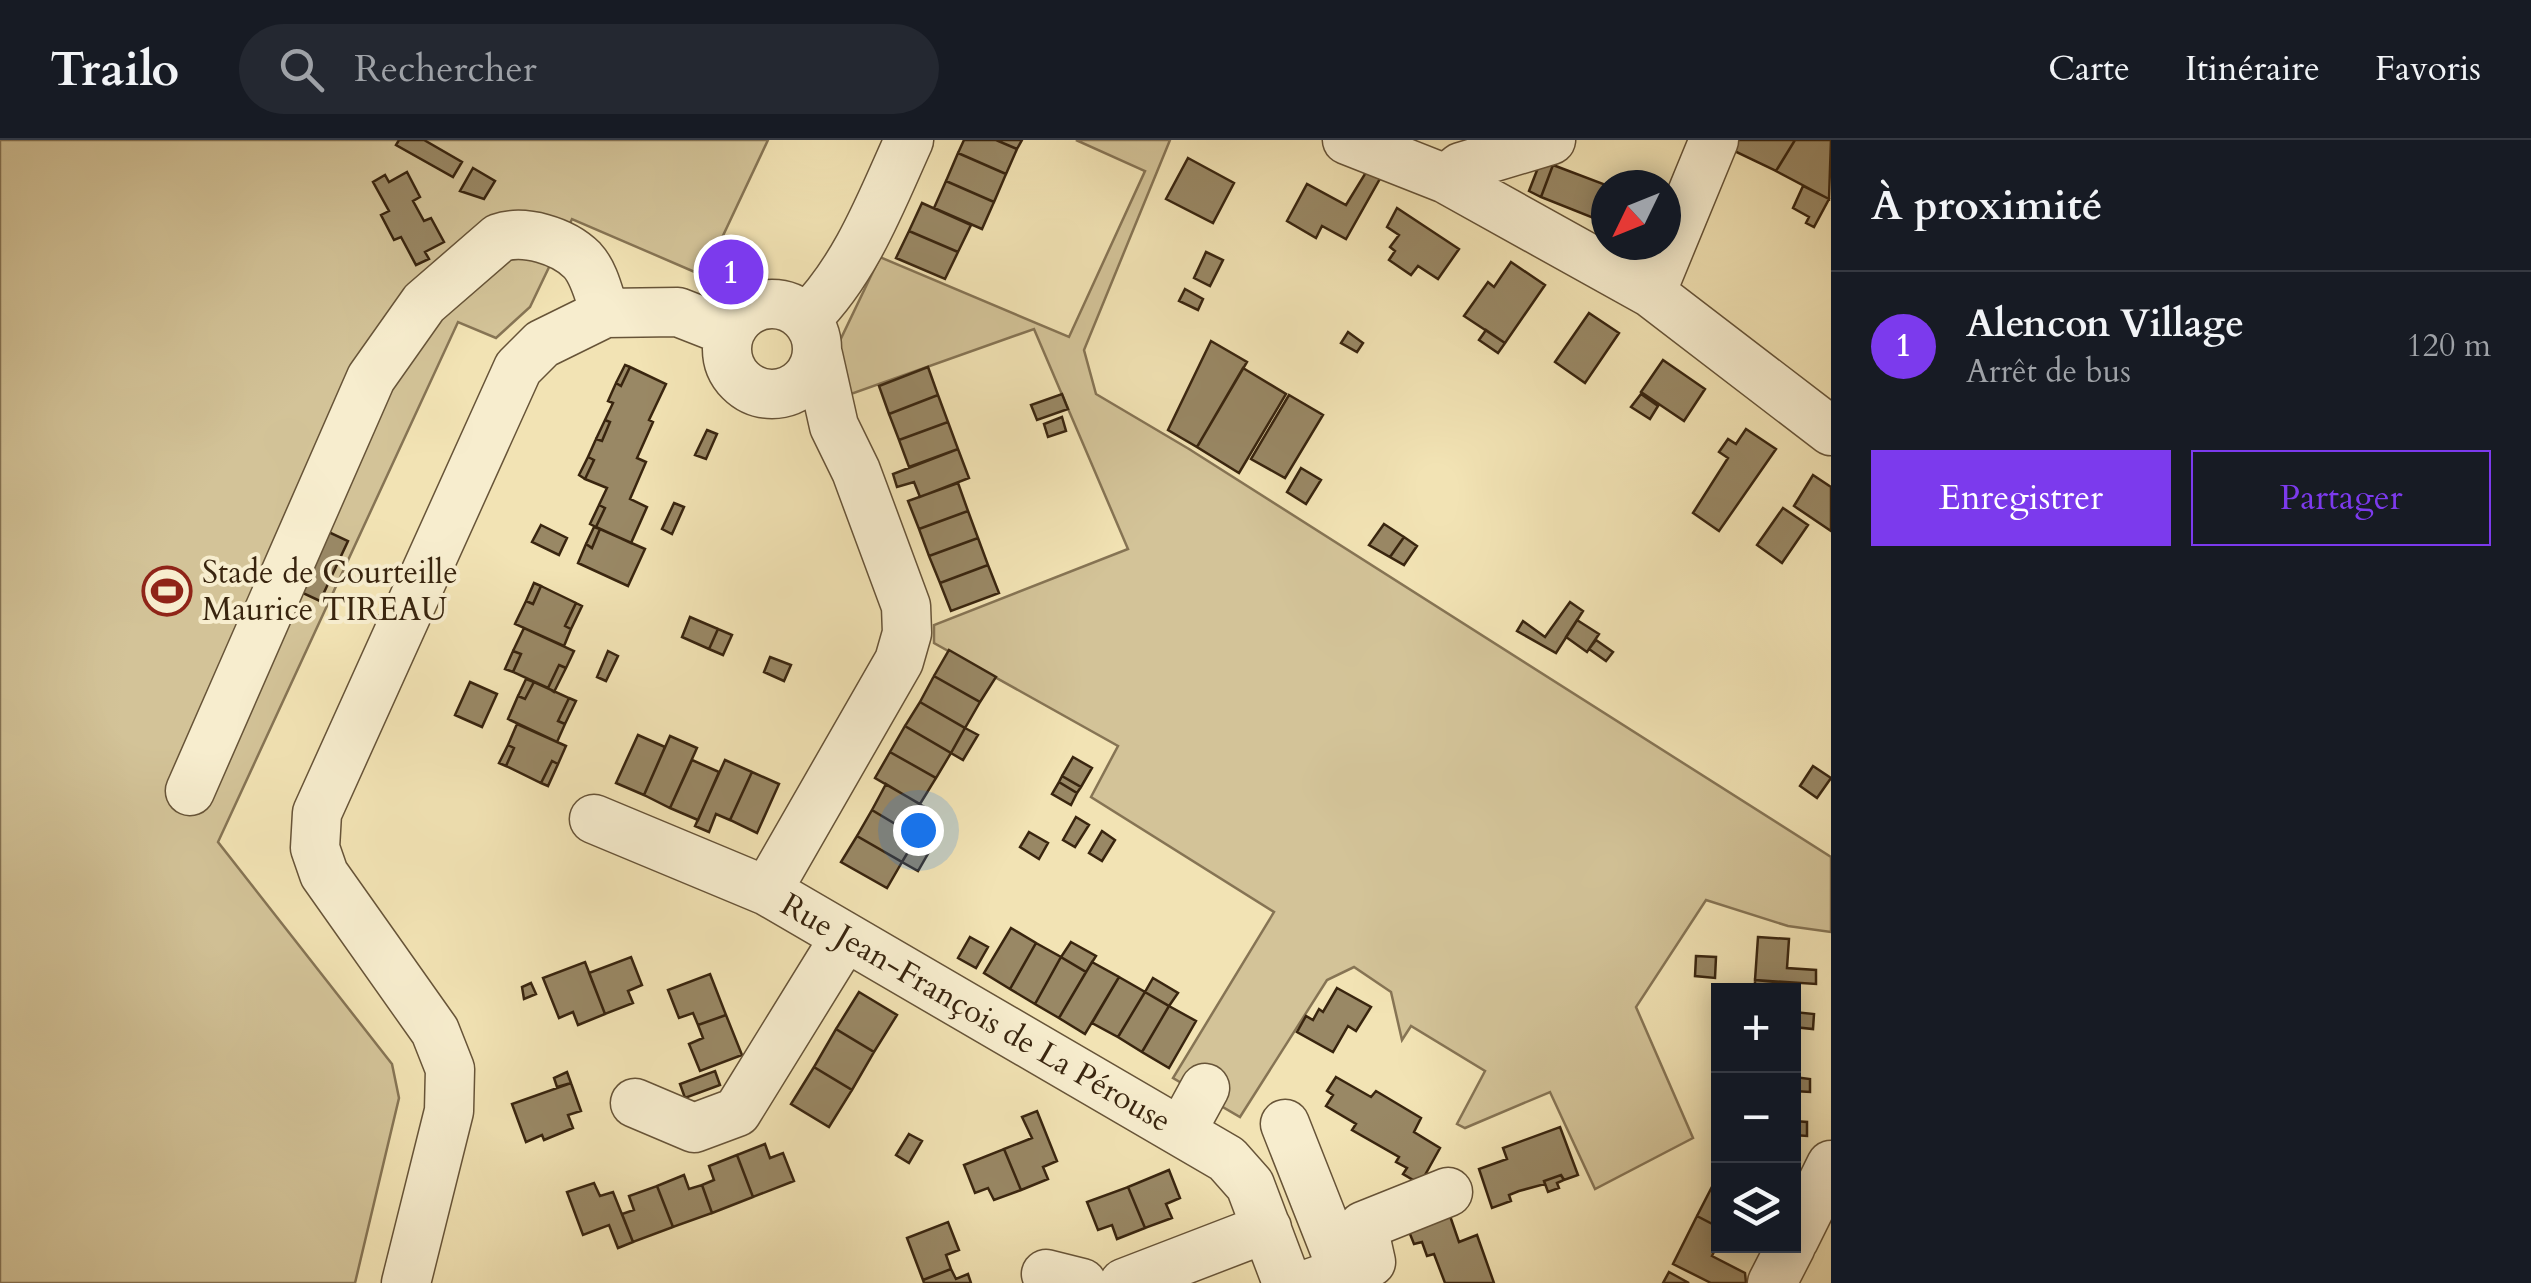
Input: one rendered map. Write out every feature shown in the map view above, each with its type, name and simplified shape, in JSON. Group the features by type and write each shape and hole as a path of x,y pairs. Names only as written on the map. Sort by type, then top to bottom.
{"street":[{"path":"768,892 899,661 907,633 906,606 856,471 834,426 813,336 791,306 771,302 752,307 739,317 726,348 738,380 752,390 769,394 801,385 812,372 813,336 824,301 861,244 910,140"},
{"path":"1348,140 1446,179 1651,293 1831,431"},
{"path":"1446,179 1461,167 1550,140"},
{"path":"1651,293 1714,140"},
{"path":"190,791 371,378 424,303 498,238 510,234 558,245 582,260 594,280 604,313"},
{"path":"406,1283 448,1111 450,1069 434,1031 324,874 315,848 317,813 518,368 542,344 604,313 678,312 730,332"},
{"path":"786,392 834,426"},
{"name":"Rue Jean-François de La Pérouse","path":"594,818 768,892 1226,1159 1250,1185 1287,1283"},
{"path":"635,1102 694,1128 736,1112 845,937"},
{"path":"1181,1132 1205,1088"},
{"path":"1286,1124 1351,1275"},
{"path":"1801,1225 1831,1165"},
{"path":"1351,1275 1362,1226 1448,1192"},
{"path":"1124,1283 1267,1228"},
{"path":"1772,1283 1787,1253"}],"shaded area":[{"name":"Stade de Courteille Maurice TIREAU","path":"0,140 768,140 704,276 572,219 530,307 496,338 458,322 218,842 392,1064 399,1098 355,1283 0,1283"},
{"path":"1076,140 1170,140 1084,350 1096,394 1189,449 1831,857 1831,932 1788,926 1706,900 1636,1007 1693,1138 1595,1189 1550,1092 1465,1128 1457,1124 1485,1071 1411,1026 1402,1040 1391,992 1354,967 1327,980 1240,1117 1173,1078 1274,912 1091,797 1118,746 934,643 934,625 1128,549 1034,329 851,394 835,351 880,257 1069,337 1145,171"}],"building":[{"path":"399,140 424,140 462,162 453,177 396,145"},
{"path":"964,140 996,140 1017,149 1006,174 958,153"},
{"path":"996,140 1022,140 1017,149"},
{"path":"1735,140 1795,140 1776,171 1730,149"},
{"path":"1795,140 1831,140 1829,199 1776,171"},
{"path":"958,153 1006,174 994,202 946,181"},
{"path":"1188,158 1234,183 1213,223 1166,199"},
{"path":"1541,160 1553,165 1541,197 1529,191"},
{"path":"1553,165 1591,179 1591,217 1541,197"},
{"path":"473,168 495,181 484,199 460,191"},
{"path":"1368,169 1382,175 1346,239 1322,226 1316,238 1287,221 1307,184 1346,205"},
{"path":"407,172 420,197 413,201 424,221 431,218 444,242 425,252 429,259 416,265 401,237 394,240 381,215 389,211 373,182 385,175 389,182"},
{"path":"946,181 994,202 982,229 934,208"},
{"path":"1803,186 1829,199 1814,227 1806,223 1809,217 1793,208"},
{"path":"922,203 971,225 958,252 909,231"},
{"path":"1397,208 1459,249 1438,279 1418,266 1411,275 1389,260 1395,251 1390,247 1399,235 1387,227"},
{"path":"909,231 958,252 945,279 896,258"},
{"path":"1206,252 1223,260 1210,286 1194,278"},
{"path":"1511,262 1545,285 1505,343 1464,316 1488,282 1494,287"},
{"path":"1185,289 1203,299 1198,310 1179,301"},
{"path":"1589,313 1619,333 1585,383 1555,362"},
{"path":"1486,330 1505,343 1498,353 1479,340"},
{"path":"1348,332 1363,343 1357,352 1341,343"},
{"path":"1211,341 1247,362 1197,447 1168,430"},
{"path":"1663,360 1705,389 1684,421 1641,392"},
{"path":"625,365 630,367 621,386 616,383"},
{"path":"630,367 666,384 637,458 646,462 630,499 647,507 631,543 596,527 605,508 599,505 607,488 585,479 594,460 588,457 596,439 602,441 610,422 605,420 613,403 608,401 616,383 621,386"},
{"path":"928,367 938,395 889,414 879,386"},
{"path":"1243,368 1286,394 1239,473 1197,447"},
{"path":"1062,394 1068,409 1037,420 1031,405"},
{"path":"1641,394 1658,406 1650,419 1631,407"},
{"path":"938,395 948,422 899,440 889,414"},
{"path":"1289,395 1323,415 1285,478 1251,459"},
{"path":"1062,417 1066,431 1048,437 1044,424"},
{"path":"605,420 610,422 602,441 596,439"},
{"path":"948,422 958,449 909,467 899,440"},
{"path":"1746,429 1776,449 1719,531 1693,513 1728,458 1719,452 1728,439 1736,444"},
{"path":"707,430 717,434 706,459 695,455"},
{"path":"958,449 969,478 920,497 914,482 897,487 893,474"},
{"path":"588,457 594,460 585,479 579,475"},
{"path":"1301,468 1321,480 1306,504 1287,492"},
{"path":"1813,475 1831,487 1831,531 1794,506"},
{"path":"958,483 968,511 919,529 908,501"},
{"path":"674,503 684,507 672,534 662,529"},
{"path":"599,505 605,508 596,527 590,524"},
{"path":"1783,508 1808,525 1782,563 1757,545"},
{"path":"968,511 978,538 929,556 919,529"},
{"path":"1384,524 1404,537 1390,557 1369,545"},
{"path":"541,525 567,538 559,555 532,542"},
{"path":"594,527 600,529 592,548 586,544"},
{"path":"320,528 348,541 320,601 292,588"},
{"path":"600,529 645,549 628,586 578,563 586,544 592,548"},
{"path":"1404,537 1417,546 1404,565 1390,557"},
{"path":"978,538 988,565 940,583 929,556"},
{"path":"988,565 999,593 951,611 940,583"},
{"path":"534,583 541,586 533,604 526,601"},
{"path":"541,586 576,603 565,626 571,629 564,646 515,624 526,601 533,604"},
{"path":"1570,602 1583,611 1556,653 1517,631 1523,621 1545,637"},
{"path":"576,603 582,606 571,629 565,626"},
{"path":"690,617 718,629 709,649 682,637"},
{"path":"1577,620 1599,634 1587,652 1566,637"},
{"path":"524,628 574,651 566,668 559,665 548,688 513,672 521,654 513,651"},
{"path":"718,629 732,635 723,655 709,649"},
{"path":"1596,640 1613,652 1606,661 1589,649"},
{"path":"949,650 996,677 980,702 934,676"},
{"path":"513,651 521,654 513,672 505,669"},
{"path":"608,651 618,656 606,681 597,677"},
{"path":"770,657 791,665 784,681 764,672"},
{"path":"559,665 566,668 554,692 548,688"},
{"path":"934,676 980,702 965,728 920,702"},
{"path":"526,679 534,682 525,699 518,696"},
{"path":"470,682 497,694 482,727 455,715"},
{"path":"534,682 569,698 558,721 565,724 557,742 508,719 518,696 525,699"},
{"path":"569,698 576,701 565,724 558,721"},
{"path":"920,702 965,728 951,753 905,726"},
{"path":"517,724 566,746 558,764 552,761 541,783 506,766 514,748 508,745"},
{"path":"905,726 951,753 936,778 890,752"},
{"path":"965,728 978,735 963,760 951,753"},
{"path":"638,735 665,747 644,795 616,783"},
{"path":"670,736 697,748 670,808 644,795"},
{"path":"508,745 514,748 506,766 499,763"},
{"path":"890,752 936,778 920,804 875,778"},
{"path":"1073,757 1092,768 1081,787 1062,776"},
{"path":"692,760 719,772 698,820 670,808"},
{"path":"725,760 752,772 730,820 716,814 709,832 695,826"},
{"path":"552,761 558,764 548,786 541,783"},
{"path":"1813,766 1831,778 1817,798 1800,786"},
{"path":"752,772 779,784 757,833 730,820"},
{"path":"1062,776 1081,787 1077,793 1059,782"},
{"path":"1059,782 1077,793 1071,805 1052,794"},
{"path":"886,784 931,811 917,837 872,810"},
{"path":"872,810 917,837 902,862 857,836"},
{"path":"1076,817 1089,825 1075,847 1063,840"},
{"path":"1102,831 1115,840 1102,861 1089,853"},
{"path":"1029,832 1048,843 1039,859 1020,847"},
{"path":"857,836 902,862 887,888 841,862"},
{"path":"917,837 933,845 918,871 902,862"},
{"path":"1011,928 1036,943 1010,989 984,973"},
{"path":"970,937 988,947 976,968 958,958"},
{"path":"1758,937 1789,939 1787,968 1816,970 1816,984 1755,980"},
{"path":"1071,942 1096,956 1086,972 1061,957"},
{"path":"1036,943 1061,957 1035,1004 1010,989"},
{"path":"1696,956 1716,957 1715,978 1695,976"},
{"path":"631,957 642,985 628,991 633,1003 605,1014 589,973"},
{"path":"1061,957 1086,972 1059,1018 1035,1004"},
{"path":"585,962 605,1014 578,1025 573,1012 559,1018 543,978"},
{"path":"1092,962 1119,977 1085,1034 1059,1018"},
{"path":"710,974 726,1015 698,1025 693,1013 679,1018 668,990"},
{"path":"1119,977 1145,992 1118,1037 1092,1023"},
{"path":"1153,978 1178,993 1169,1006 1145,992"},
{"path":"531,983 536,994 524,999 522,987"},
{"path":"1337,988 1371,1007 1356,1031 1348,1026 1333,1052 1297,1032 1306,1016 1313,1020 1319,1009 1323,1012"},
{"path":"859,992 897,1015 874,1052 836,1029"},
{"path":"1145,992 1169,1006 1142,1052 1118,1037"},
{"path":"1169,1006 1196,1021 1169,1068 1142,1052"},
{"path":"1801,1013 1814,1014 1813,1029 1801,1028"},
{"path":"726,1015 742,1055 700,1071 689,1044 703,1038 698,1025"},
{"path":"836,1029 874,1052 852,1090 814,1067"},
{"path":"814,1067 852,1090 829,1127 791,1104"},
{"path":"715,1071 720,1085 685,1098 680,1084"},
{"path":"567,1072 571,1083 557,1087 554,1078"},
{"path":"1336,1077 1371,1097 1376,1091 1421,1118 1414,1132 1440,1148 1420,1184 1403,1174 1407,1168 1396,1162 1399,1157 1352,1130 1356,1124 1326,1106 1333,1095 1327,1091"},
{"path":"1801,1078 1810,1079 1810,1092 1801,1091"},
{"path":"571,1083 581,1111 568,1115 573,1128 544,1140 542,1135 526,1142 512,1104"},
{"path":"1037,1111 1057,1161 1043,1167 1048,1179 1021,1190 1004,1149 1032,1138 1022,1117"},
{"path":"1801,1122 1807,1122 1807,1136 1801,1136"},
{"path":"1560,1127 1578,1175 1544,1181 1545,1184 1509,1195 1511,1201 1492,1208 1479,1169 1507,1159 1503,1148"},
{"path":"909,1134 922,1141 909,1163 896,1155"},
{"path":"765,1144 770,1158 783,1153 794,1181 753,1197 737,1155"},
{"path":"1004,1149 1021,1190 994,1200 988,1188 975,1193 964,1165"},
{"path":"737,1155 753,1197 712,1213 702,1185 714,1180 709,1166"},
{"path":"1169,1170 1180,1198 1166,1204 1172,1218 1145,1228 1128,1187"},
{"path":"684,1175 689,1189 702,1185 712,1213 673,1227 657,1186"},
{"path":"1561,1175 1564,1180 1557,1183 1559,1188 1548,1192 1544,1181"},
{"path":"594,1183 600,1196 613,1192 633,1242 618,1248 609,1225 583,1235 567,1192"},
{"path":"657,1186 673,1227 633,1242 622,1214 634,1210 629,1196"},
{"path":"1128,1187 1145,1228 1117,1239 1112,1225 1098,1230 1087,1202"},
{"path":"1711,1189 1711,1223 1697,1216"},
{"path":"1449,1213 1459,1242 1477,1235 1494,1283 1445,1283 1434,1254 1427,1256 1422,1242 1414,1244 1408,1229"},
{"path":"1697,1216 1711,1223 1712,1256 1745,1273 1746,1283 1711,1283 1673,1264"},
{"path":"948,1222 959,1250 946,1255 951,1269 923,1280 907,1238"},
{"path":"951,1269 956,1279 968,1274 971,1283 924,1283 923,1280"},
{"path":"1669,1272 1689,1283 1663,1283"}],"place":[{"name":"Alencon Village","path":"731,272"},
{"name":"Stade de Courteille Maurice TIREAU","path":"167,591"}]}
